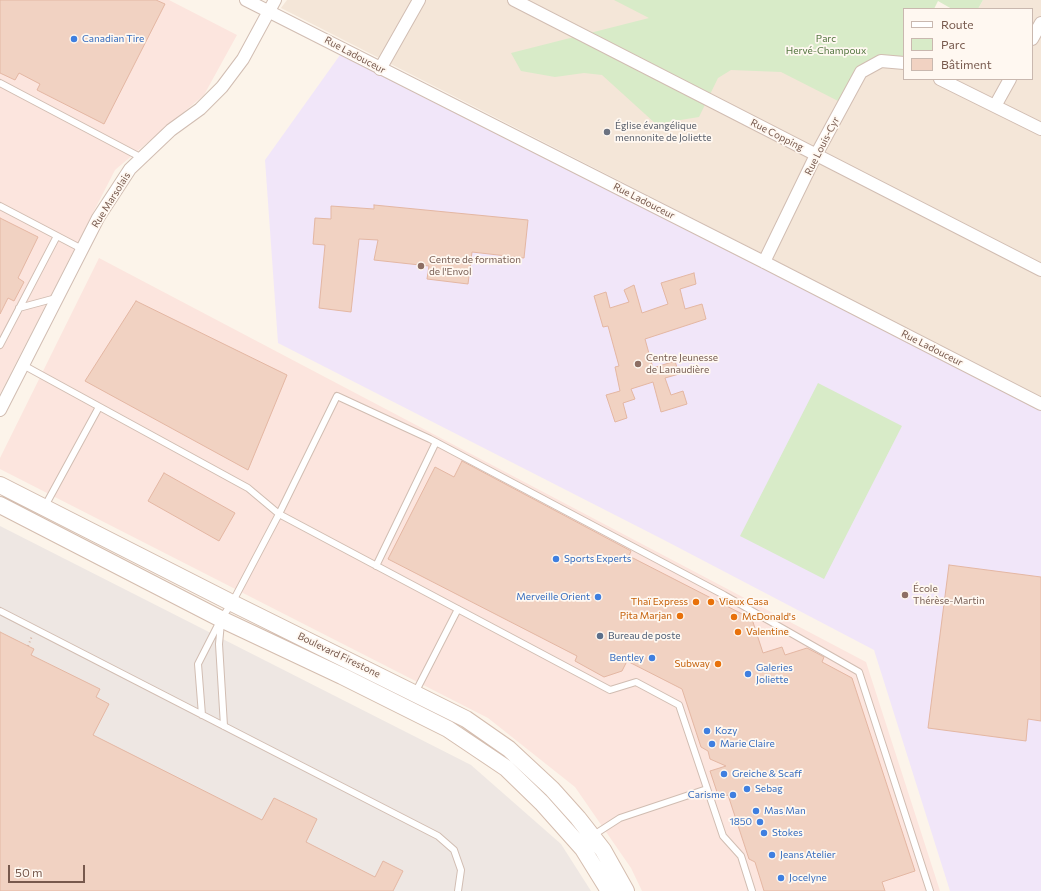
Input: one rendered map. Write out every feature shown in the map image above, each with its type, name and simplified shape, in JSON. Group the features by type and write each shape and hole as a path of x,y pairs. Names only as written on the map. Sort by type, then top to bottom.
{"main road":[{"name":"Boulevard Firestone","path":"0,485 232,603 466,719 509,749 552,789 586,841 609,891"},
{"name":"Boulevard Firestone","path":"0,505 221,619 342,676 448,729 506,768 542,803 586,841 603,850 626,891"}],"street":[{"name":"Rue Ladouceur","path":"246,0 1041,404"},
{"name":"Rue Marsolais","path":"0,410 98,218 130,169 171,130 200,109 222,87 243,60 275,0"},
{"path":"380,69 419,0"},
{"name":"Rue Copping","path":"514,0 1041,270"},
{"path":"1033,37 1041,23"},
{"name":"Rue Louis-Cyr","path":"764,262 816,155 861,72 881,61 903,63"},
{"path":"942,80 1041,129"},
{"path":"995,106 1009,80"}],"lane":[{"path":"0,83 142,158"},
{"path":"0,206 82,249"},
{"path":"0,345 57,236"},
{"path":"19,308 58,297"},
{"path":"23,366 248,488 278,514 610,690 636,682 679,705 723,836 741,856 752,891"},
{"path":"202,715 198,664 221,619 232,603 278,514 336,396 436,442 724,595 859,672 930,891"},
{"path":"44,508 99,407"},
{"path":"376,566 436,442"},
{"path":"415,693 458,609"},
{"path":"0,611 438,836 454,850 461,870 458,891"},
{"path":"221,619 219,644 224,726"},
{"path":"586,841 620,818 707,790"}],"path":[{"path":"28,646 33,635"}],"shaded area":[{"path":"0,0 169,0 237,35 204,95 115,170 0,394"},
{"path":"287,0 647,0 861,72 881,61 903,63 903,80 1033,80 1033,8 979,8 983,0 1041,0 1041,399 765,255 281,8"},
{"path":"340,55 609,188 1041,409 1041,891 950,891 874,650 664,540 278,343 265,160"},
{"path":"99,258 866,662 940,891 642,891 631,868 575,787 488,718 0,469 0,458"},
{"path":"0,526 471,765 561,844 591,891 0,891"}],"green space":[{"name":"Parc Hervé-Champoux","path":"614,0 983,0 979,8 950,8 938,1 934,8 903,8 903,63 881,61 861,72 844,104 781,72 731,70 718,78 699,117 656,124 602,75 584,73 555,77 521,71 511,53 649,18"},
{"path":"818,383 902,426 824,579 740,536"}],"building":[{"name":"Canadian Tire","path":"0,0 156,0 165,4 104,124 37,90 40,84 19,73 15,80 0,73"},
{"path":"374,205 528,220 524,258 472,252 468,284 427,279 429,266 374,260 378,240 359,239 351,312 319,308 325,245 313,244 315,218 331,219 331,206 374,209"},
{"path":"0,218 38,237 18,278 24,282 14,301 8,298 0,314"},
{"path":"694,273 696,284 680,289 685,309 702,304 706,319 645,339 653,368 675,361 679,374 665,378 671,395 683,391 687,404 661,412 653,382 631,389 635,399 623,403 627,418 615,422 606,395 620,391 615,367 619,366 608,326 603,327 594,296 606,292 610,308 629,302 624,290 634,285 642,313 668,304 661,283"},
{"path":"136,301 287,375 248,470 85,381"},
{"name":"Galeries Joliette","path":"462,461 631,551 629,556 752,619 763,653 782,647 785,655 807,648 824,657 822,662 852,678 915,871 882,882 885,891 764,891 755,862 749,859 728,795 719,798 710,771 726,766 710,759 708,751 701,747 682,689 627,661 622,671 604,677 575,661 577,656 388,559 435,467 454,477"},
{"path":"164,473 235,513 219,541 148,501"},
{"path":"949,565 1041,577 1041,721 1028,719 1026,741 928,728"},
{"path":"0,632 34,649 31,655 100,689 96,697 109,704 93,735 262,820 274,798 317,819 306,842 375,877 383,861 403,871 393,891 0,891"}],"place":[{"name":"Canadian Tire","path":"74,39"},
{"name":"Église évangélique mennonite de Joliette","path":"607,132"},
{"name":"Centre de formation de l'Envol","path":"421,266"},
{"name":"Centre Jeunesse de Lanaudière","path":"638,364"},
{"name":"Sports Experts","path":"556,559"},
{"name":"École Thérèse-Martin","path":"905,595"},
{"name":"Merveille Orient","path":"598,597"},
{"name":"Thaï Express","path":"696,602"},
{"name":"Vieux Casa","path":"711,602"},
{"name":"Pita Marjan","path":"680,616"},
{"name":"McDonald's","path":"734,617"},
{"name":"Valentine","path":"738,632"},
{"name":"Bureau de poste","path":"600,636"},
{"name":"Bentley","path":"652,658"},
{"name":"Subway","path":"718,664"},
{"name":"Galeries Joliette","path":"748,674"},
{"name":"Kozy","path":"707,731"},
{"name":"Marie Claire","path":"712,744"},
{"name":"Greiche & Scaff","path":"724,774"},
{"name":"Sebag","path":"747,789"},
{"name":"Carisme","path":"733,795"},
{"name":"Mas Man","path":"756,811"},
{"name":"1850","path":"760,822"},
{"name":"Stokes","path":"764,833"},
{"name":"Jeans Atelier","path":"772,855"},
{"name":"Jocelyne","path":"781,878"}]}
